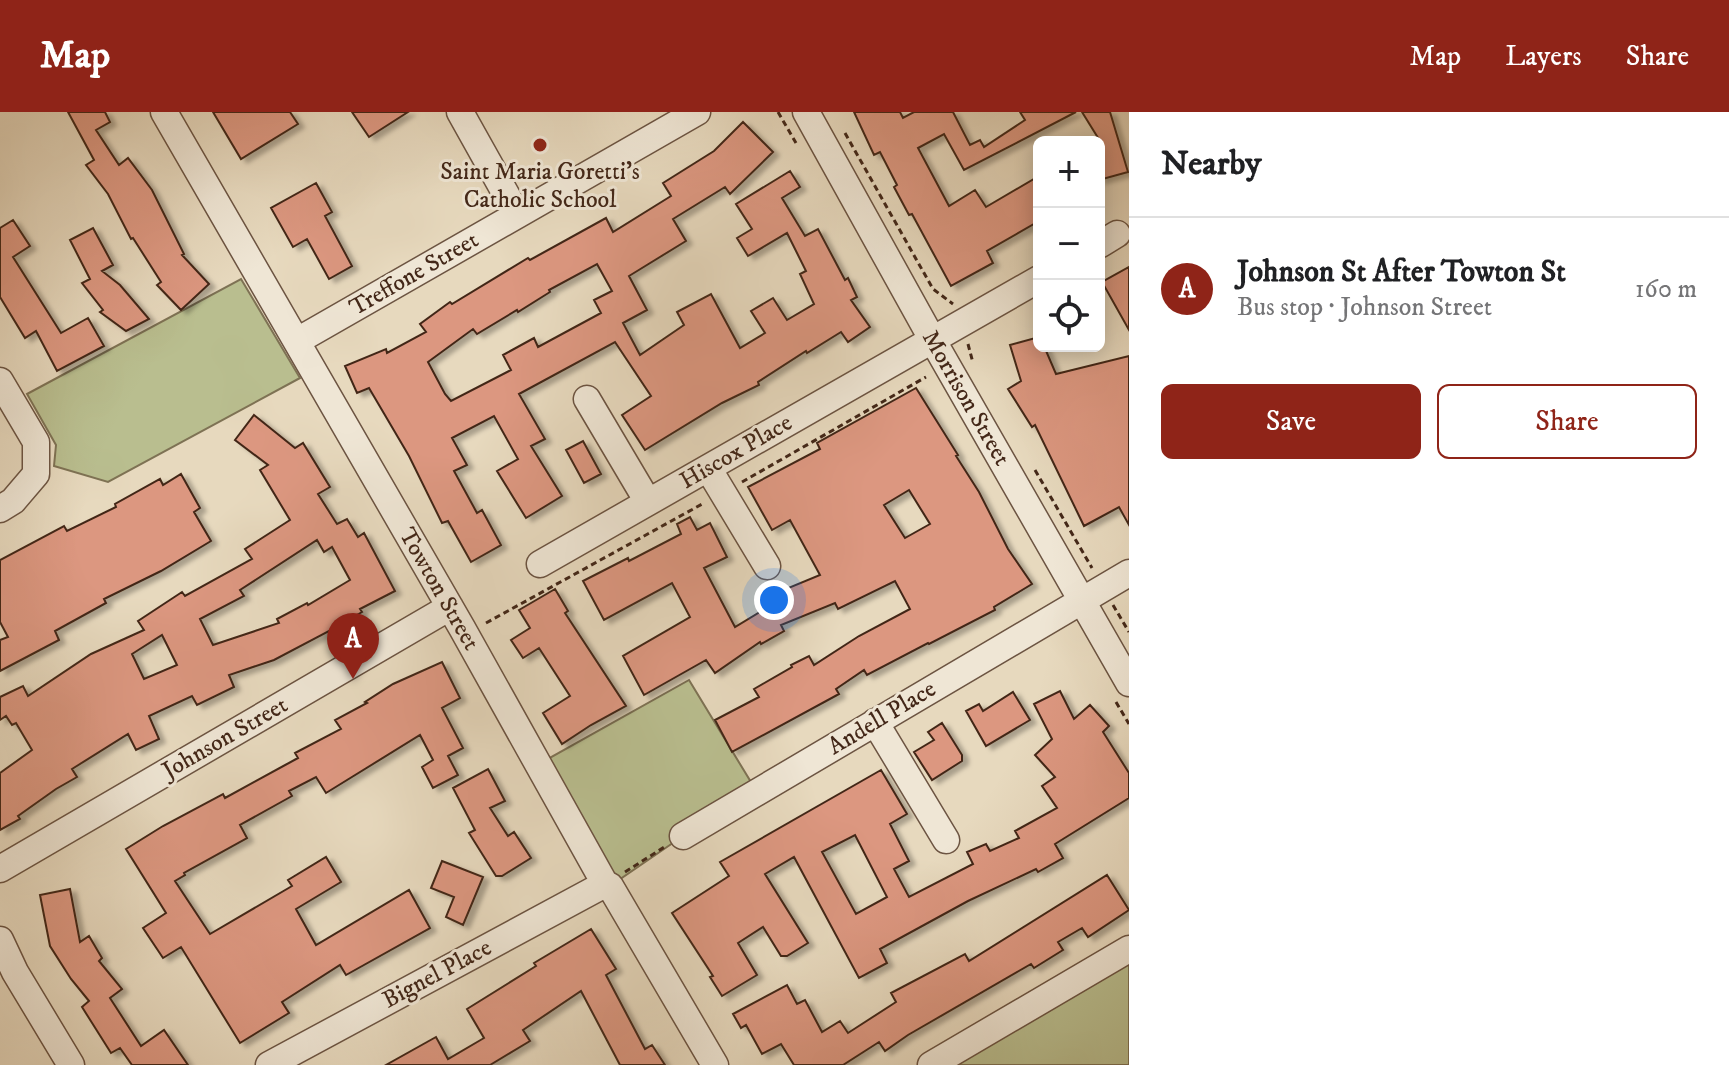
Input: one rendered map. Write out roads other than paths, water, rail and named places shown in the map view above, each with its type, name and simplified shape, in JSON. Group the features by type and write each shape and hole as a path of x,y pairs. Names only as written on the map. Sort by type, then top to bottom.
{"street":[{"name":"Towton Street","path":"164,112 450,607 605,884 610,886 715,1065"},
{"path":"460,112 517,214"},
{"name":"Treffone Street","path":"297,341 697,112"},
{"name":"Morrison Street","path":"806,112 932,339 1092,593 1129,683"},
{"name":"Hiscox Place","path":"540,564 1037,280"},
{"path":"0,381 36,442 36,474 13,501 0,509"},
{"path":"587,399 648,502"},
{"path":"708,468 767,566"},
{"name":"Andell Place","path":"683,836 1129,573"},
{"name":"Johnson Street","path":"0,869 450,607"},
{"path":"875,722 946,840"},
{"name":"Bignel Place","path":"269,1065 605,884"},
{"path":"0,940 15,972 71,1065"},
{"path":"931,1065 1129,949"}],"place":[{"name":"Saint Maria Goretti’s Catholic School","path":"540,145"},
{"name":"Johnson St After Towton St","path":"353,679"}]}
